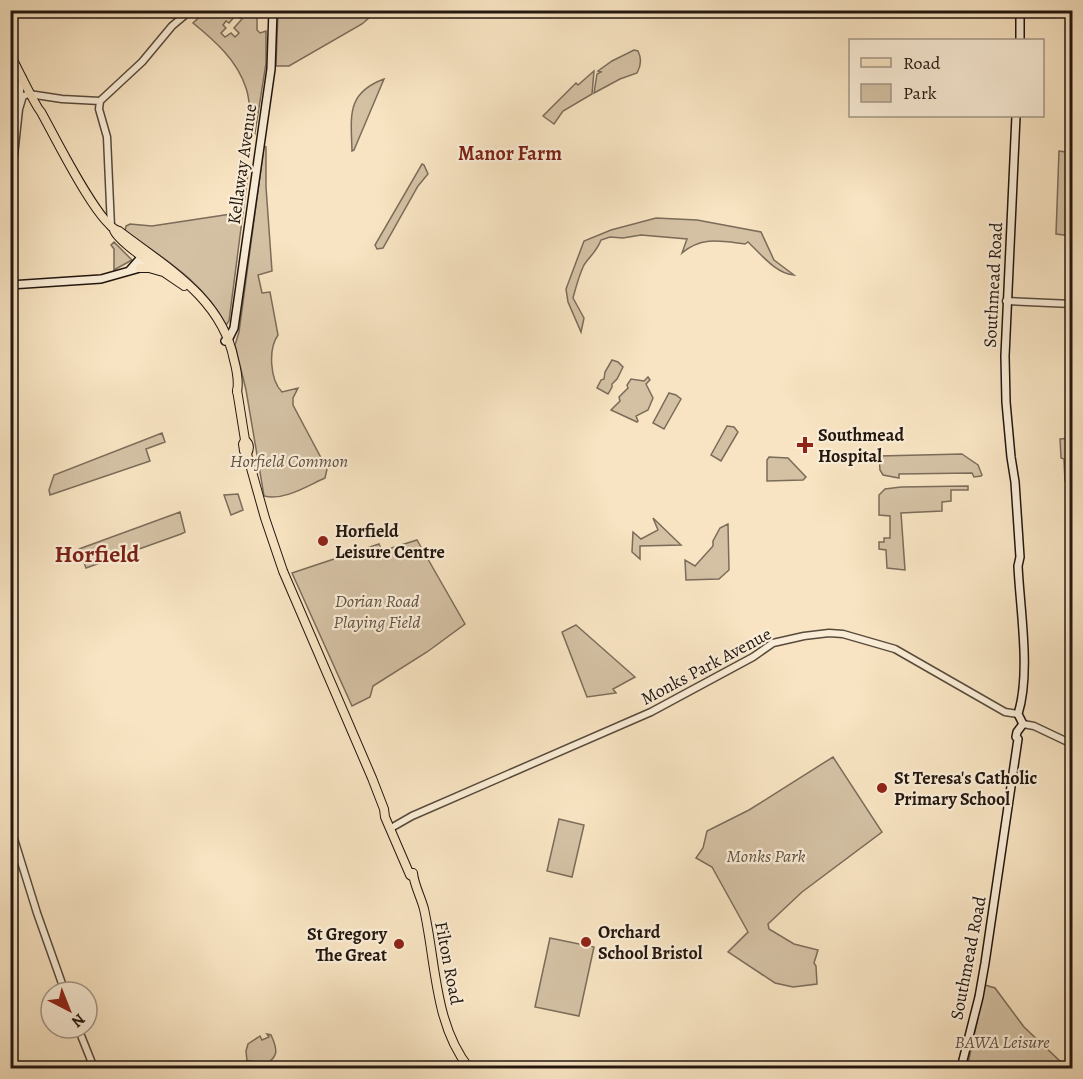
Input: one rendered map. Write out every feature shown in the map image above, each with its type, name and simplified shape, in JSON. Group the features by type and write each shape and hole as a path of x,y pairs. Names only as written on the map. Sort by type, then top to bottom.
{"main road":[{"name":"Kellaway Avenue","path":"225,336 234,321 271,69 273,10"},
{"path":"1020,10 1020,39"},
{"path":"10,54 94,206 115,235 201,295 213,309 225,336"},
{"name":"Southmead Road","path":"1016,117 1006,301 1005,366 1022,569 1020,574 1023,666 1022,699 1018,714"},
{"path":"140,268 147,256"},
{"path":"129,271 147,256"},
{"path":"147,256 164,273 198,298 225,336"},
{"path":"10,285 102,279 140,268 149,268 164,273"},
{"name":"Filton Road","path":"225,336 245,440 244,451 247,454 261,507 286,579 392,825 410,875 413,877 423,908 433,968 445,1018 461,1058 469,1068"},
{"path":"1018,714 1021,727"},
{"name":"Southmead Road","path":"961,1068 980,990 1021,727"},
{"name":"Filton Road","path":"460,1054 474,1068"}],"street":[{"path":"112,228 107,137 99,109 100,101 142,62 172,26 191,10"},
{"path":"636,10 656,12 667,10"},
{"path":"10,193 22,76"},
{"path":"20,106 33,95 100,101"},
{"path":"1006,301 1072,304"},
{"name":"Monks Park Avenue","path":"392,825 651,712 746,661 773,643 804,636 843,634 895,649 1005,712 1018,714"},
{"path":"1021,727 1034,726 1072,744"},
{"path":"10,826 61,980"},
{"path":"83,1040 94,1068"}],"green space":[{"path":"278,10 377,11 362,24 289,66 276,66"},
{"path":"206,11 257,11 257,30 260,33 266,31 266,63 255,133 248,93 237,69 217,44 193,23","holes":["235,16 242,19 234,28 239,33 235,37 231,33 225,37 221,33 226,28 223,25 226,21 229,23"]},
{"path":"634,50 638,51 640,60 637,73 594,93 597,74 601,72 598,71"},
{"path":"594,71 592,94 563,111 554,124 543,116 576,83 578,85"},
{"path":"384,79 352,151 353,107 363,91"},
{"name":"Horfield Common","path":"264,146 266,147 266,187 272,271 258,275 262,293 270,292 278,335 273,348 273,372 282,392 298,388 293,398 293,405 327,469 325,478 295,492 272,497 264,496 246,390 235,345 239,332"},
{"path":"1059,151 1072,153 1072,236 1056,234"},
{"path":"422,164 428,174 418,186 383,248 377,249 375,245"},
{"path":"249,166 229,321 226,325 217,309 194,283 168,261 125,231 126,226 130,224 152,226 231,214 238,207"},
{"path":"656,218 697,220 761,232 774,260 794,275 775,267 748,242 745,244 704,242 682,253 687,239 641,235 623,238 610,237 601,240 584,265 578,281 573,298 584,318 581,332 568,302 566,289 584,241 611,230"},
{"path":"114,242 132,260 114,270 114,249 111,245"},
{"path":"612,360 623,367 608,394 597,388 604,379"},
{"path":"648,377 650,380 646,384 653,398 648,410 636,416 637,422 611,410 620,401 619,397 628,388 627,385 631,379 644,381"},
{"path":"669,393 681,399 664,429 653,423"},
{"path":"727,426 734,427 738,432 721,461 711,455"},
{"path":"162,433 165,442 146,449 150,461 50,495 49,490 54,475"},
{"path":"1072,438 1072,481 1065,481 1060,439"},
{"path":"962,454 978,465 981,476 974,477 972,473 899,474 899,478 883,475 880,470 879,456"},
{"path":"769,457 788,458 806,477 803,480 767,481"},
{"path":"968,486 968,490 951,490 951,501 942,502 942,511 901,513 905,570 887,568 886,550 879,549 879,542 884,542 884,538 890,538 890,516 879,515 879,495 885,489 901,487"},
{"path":"238,494 243,510 231,515 224,495"},
{"path":"180,512 185,532 86,568 79,549"},
{"path":"653,518 681,545 640,546 640,559 632,552 633,532 641,539 658,530"},
{"path":"728,524 729,570 719,579 686,580 685,560 695,566 713,546 713,541 720,528"},
{"name":"Dorian Road Playing Field","path":"417,540 465,624 427,652 373,686 370,697 352,706 292,573 379,544 382,551"},
{"path":"576,625 635,677 613,689 616,693 587,697 562,632"},
{"name":"Monks Park","path":"833,757 882,832 802,892 768,924 769,929 794,944 818,950 814,963 817,984 793,987 775,983 728,952 748,932 712,867 696,858 703,848 707,831 749,810"},
{"path":"559,819 584,825 572,877 547,871"},
{"path":"550,938 594,947 579,1016 535,1007"},
{"name":"BAWA Leisure","path":"985,985 995,988 1024,1027 1060,1061 1072,1064 1072,1068 967,1068"},
{"path":"267,1034 271,1035 274,1041 276,1050 274,1057 261,1067 260,1064 251,1068 252,1061 247,1061 248,1044 260,1036 262,1040 269,1037"}],"place":[{"name":"Southmead Hospital","path":"805,445"},
{"name":"Horfield Leisure Centre","path":"323,541"},
{"name":"St Teresa's Catholic Primary School","path":"882,788"},
{"name":"Orchard School Bristol","path":"586,942"},
{"name":"St Gregory The Great","path":"399,944"}],"district":[{"name":"Manor Farm","path":"510,153"},
{"name":"Horfield","path":"97,554"}]}
